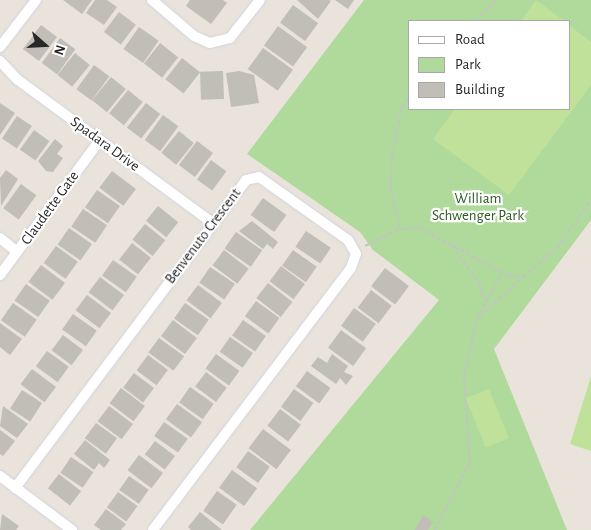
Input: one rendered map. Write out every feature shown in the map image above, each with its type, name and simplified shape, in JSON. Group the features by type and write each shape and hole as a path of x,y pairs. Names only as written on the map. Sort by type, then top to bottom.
{"street":[{"path":"0,47 36,0"},
{"path":"152,0 194,36 210,43 230,38 260,0"},
{"name":"Spadara Drive","path":"0,61 18,80 213,223"},
{"name":"Claudette Gate","path":"0,275 100,140"},
{"name":"Benvenuto Crescent","path":"15,488 246,180 259,177 348,240 356,254"},
{"path":"0,238 17,252"},
{"path":"153,530 351,268 356,254"},
{"path":"0,476 72,530"}],"path":[{"path":"477,20 497,0"},
{"path":"400,229 390,186 392,156 402,107 408,98"},
{"path":"477,319 557,248 591,200"},
{"path":"356,254 400,229 420,228 502,272 523,277"},
{"path":"450,243 479,283 485,303"},
{"path":"435,530 470,462 462,396 477,319 502,272"}],"green space":[{"name":"William Schwenger Park","path":"364,0 591,0 591,220 494,349 567,530 250,530 439,300 373,250 360,232 247,154"},
{"path":"536,0 563,20 522,20"},
{"path":"571,27 591,42 591,85 509,195 433,139 454,110 571,110"},
{"path":"591,376 591,451 570,444"},
{"path":"489,389 509,438 486,448 466,398"}],"building":[{"path":"63,0 92,0 82,14"},
{"path":"95,0 107,0 117,7 104,25 86,13"},
{"path":"190,0 223,0 227,3 211,24 186,6"},
{"path":"297,0 329,0 331,1 318,19"},
{"path":"335,0 354,0 348,9"},
{"path":"293,5 318,23 305,41 280,23"},
{"path":"119,12 136,25 121,45 104,32"},
{"path":"41,25 57,37 39,61 23,49"},
{"path":"278,26 307,47 293,67 264,45"},
{"path":"139,27 159,41 143,63 124,49"},
{"path":"60,38 75,49 57,74 42,63"},
{"path":"160,43 178,57 162,78 144,63"},
{"path":"263,48 293,70 278,91 248,69"},
{"path":"75,53 90,65 72,87 57,75"},
{"path":"182,58 200,72 184,93 165,79"},
{"path":"94,65 109,76 92,100 76,89"},
{"path":"223,71 224,99 201,100 200,72"},
{"path":"239,71 254,75 259,103 231,107 226,73"},
{"path":"111,77 126,89 107,112 92,100"},
{"path":"128,90 143,102 124,125 109,113"},
{"path":"0,103 15,113 0,135"},
{"path":"146,103 160,114 141,139 127,127"},
{"path":"163,115 178,126 160,151 145,140"},
{"path":"17,116 32,126 17,148 2,138"},
{"path":"34,130 49,141 35,161 20,149"},
{"path":"179,131 194,143 176,165 161,153"},
{"path":"55,139 63,146 57,154 63,158 53,172 46,171 38,161"},
{"path":"197,141 213,153 195,177 179,165"},
{"path":"211,160 226,171 212,191 197,179"},
{"path":"6,170 18,179 1,206 0,178"},
{"path":"112,171 136,189 123,206 99,188"},
{"path":"21,184 36,195 19,219 3,208"},
{"path":"97,190 120,206 108,223 85,207"},
{"path":"263,198 286,215 274,232 251,215"},
{"path":"158,206 178,222 166,237 146,221"},
{"path":"83,209 107,225 95,243 71,226"},
{"path":"252,221 278,242 273,249 267,244 263,249 239,231"},
{"path":"145,224 165,240 153,256 132,240"},
{"path":"69,228 92,244 80,260 58,244"},
{"path":"306,231 331,248 320,264 295,247"},
{"path":"236,232 262,250 251,267 225,248"},
{"path":"132,243 151,258 138,274 119,260"},
{"path":"56,246 78,262 65,279 44,263"},
{"path":"224,250 249,269 237,284 213,265"},
{"path":"293,250 317,267 306,282 282,266"},
{"path":"113,260 137,277 126,292 102,276"},
{"path":"41,265 65,283 52,300 28,282"},
{"path":"281,266 305,284 294,299 270,281"},
{"path":"210,267 235,284 224,300 199,283"},
{"path":"385,268 409,286 395,304 371,286"},
{"path":"100,277 124,295 113,310 89,292"},
{"path":"268,283 292,302 281,317 256,298"},
{"path":"26,284 50,301 38,317 15,300"},
{"path":"198,285 222,303 211,318 187,300"},
{"path":"371,290 392,306 379,323 358,308"},
{"path":"87,295 111,313 100,328 76,310"},
{"path":"256,301 279,318 268,333 245,316"},
{"path":"13,303 37,320 25,337 1,320"},
{"path":"185,303 209,320 198,335 174,319"},
{"path":"354,308 376,324 363,342 341,326"},
{"path":"73,314 97,331 86,346 62,330"},
{"path":"173,320 197,338 185,354 161,336"},
{"path":"243,320 266,336 255,352 232,336"},
{"path":"0,323 22,339 10,355 0,347"},
{"path":"341,330 366,348 353,366 328,348"},
{"path":"63,335 83,350 72,365 52,350"},
{"path":"230,337 253,353 243,368 220,352"},
{"path":"159,338 184,356 173,371 148,353"},
{"path":"47,351 69,367 58,382 36,366"},
{"path":"216,354 239,371 229,386 205,369"},
{"path":"332,354 348,366 344,372 353,376 346,385 340,378 336,384 311,366 318,357 327,363"},
{"path":"148,355 168,370 157,385 137,370"},
{"path":"32,369 56,387 45,402 21,384"},
{"path":"307,371 330,388 319,403 296,386"},
{"path":"206,372 227,388 216,402 195,386"},
{"path":"134,373 154,388 143,402 123,387"},
{"path":"190,387 214,404 203,419 179,403"},
{"path":"121,388 145,406 134,421 110,403"},
{"path":"294,389 313,403 300,421 281,407"},
{"path":"22,390 42,403 30,422 10,408"},
{"path":"177,404 202,422 191,438 166,419"},
{"path":"3,406 28,424 17,438 0,426"},
{"path":"109,406 133,424 122,439 98,421"},
{"path":"280,409 301,425 288,441 267,426"},
{"path":"164,422 188,439 178,453 154,436"},
{"path":"96,423 117,438 106,454 85,438"},
{"path":"263,429 291,450 277,469 249,448"},
{"path":"0,430 15,441 3,456 0,454"},
{"path":"85,440 110,460 104,468 99,463 94,470 74,454"},
{"path":"155,441 175,456 165,470 145,455"},
{"path":"248,451 270,467 258,483 236,467"},
{"path":"139,455 163,473 152,488 128,470"},
{"path":"71,457 93,472 83,488 60,473"},
{"path":"232,470 257,488 244,506 219,488"},
{"path":"59,474 81,491 70,505 48,488"},
{"path":"129,476 149,490 139,504 119,490"},
{"path":"217,491 237,505 223,524 203,511"},
{"path":"118,492 137,506 126,521 107,507"},
{"path":"106,509 126,524 121,530 101,530 94,525"},
{"path":"200,512 222,530 191,530 188,527"},
{"path":"2,514 19,526 16,530 0,530"},
{"path":"423,515 433,522 428,530 415,530"}]}
